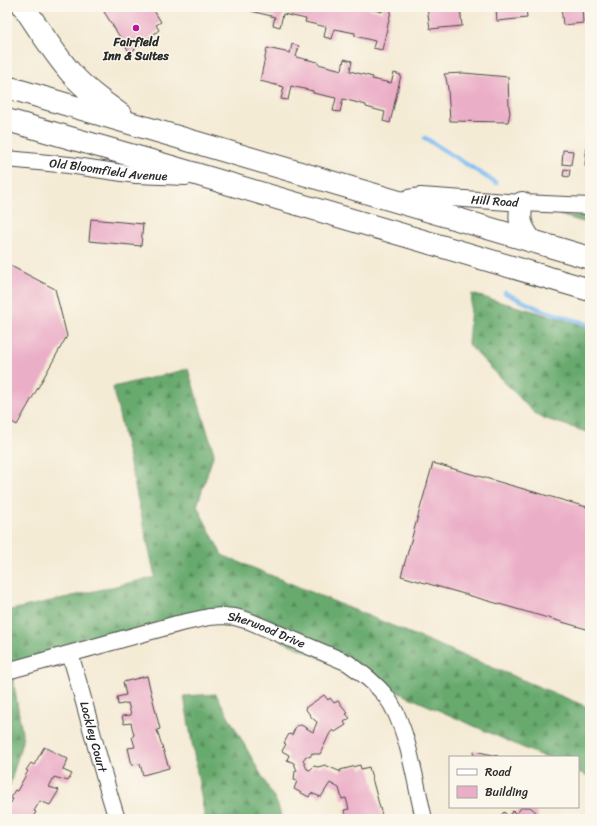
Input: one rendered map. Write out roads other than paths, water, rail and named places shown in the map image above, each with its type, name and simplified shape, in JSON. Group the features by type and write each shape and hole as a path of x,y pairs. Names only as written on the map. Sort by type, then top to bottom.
{"highway":[{"path":"24,7 54,52 72,74 97,98 135,124"},
{"path":"7,87 590,258"},
{"path":"7,120 590,290"},
{"path":"522,203 519,213 520,221 523,230 531,241"}],"street":[{"name":"Old Bloomfield Avenue","path":"7,159 69,165 136,175 210,178"},
{"name":"Hill Road","path":"400,202 408,198 420,196 590,206"},
{"name":"Sherwood Drive","path":"7,671 177,624 209,617 235,617 249,621 348,663 374,683 384,694 394,708 402,727 424,819"},
{"name":"Lockley Court","path":"70,654 117,819"}],"waterway":[{"path":"425,138 496,183"},
{"path":"505,293 539,309 590,325"}],"place":[{"name":"Fairfield Inn & Suites","path":"136,28"}]}
